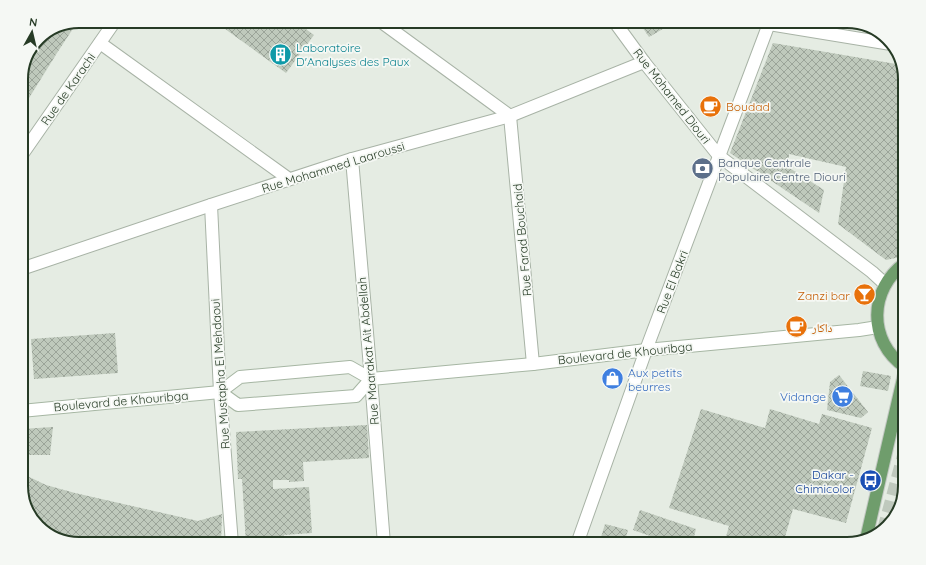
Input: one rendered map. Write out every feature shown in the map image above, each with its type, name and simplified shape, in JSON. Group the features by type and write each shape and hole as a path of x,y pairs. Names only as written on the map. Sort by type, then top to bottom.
{"main road":[{"path":"898,269 885,284 878,305 878,327 881,338 889,352 898,360"},
{"path":"867,533 898,396"}],"street":[{"name":"Rue de Karachi","path":"28,146 110,28"},
{"path":"390,28 510,116"},
{"name":"Rue Mohamed Diouri","path":"619,28 644,62 719,156 872,272 885,284"},
{"name":"Rue El Bakri","path":"579,537 646,350 767,28"},
{"path":"798,28 883,43"},
{"path":"100,43 289,179"},
{"name":"Rue Mohammed Laaroussi","path":"28,267 352,159 510,116 644,62"},
{"name":"Rue Farad Bouchaid","path":"510,116 533,364"},
{"name":"Rue Maarakat Ait Abdellah","path":"352,159 383,537"},
{"name":"Rue Mustapha El Mehdaoui","path":"211,205 220,392 231,537"},
{"name":"Boulevard de Khouribga","path":"371,379 533,364 646,350 878,327"},
{"path":"350,367 371,379 356,396 238,405 220,392 240,377 350,367"},
{"name":"Boulevard de Khouribga","path":"28,410 220,392"}],"building":[{"name":"Laboratoire D'Analyses des Paux","path":"224,28 304,28 314,35 286,73"},
{"path":"643,28 665,28 649,37"},
{"path":"73,29 28,100 28,76 32,59 36,52 52,52 52,36 59,32"},
{"path":"773,43 895,64 898,76 898,257 886,260 838,224 846,167 789,154 788,167 824,190 819,213 730,153"},
{"path":"115,333 118,373 34,379 31,339"},
{"path":"863,371 891,376 888,391 860,386"},
{"name":"Vidange","path":"839,375 868,412 861,418 827,410 830,382"},
{"path":"701,409 765,428 770,409 819,424 822,414 872,428 846,523 793,509 785,537 726,537 729,526 669,508"},
{"path":"367,425 369,458 303,462 304,481 289,482 289,480 273,480 273,489 309,487 312,533 284,535 284,537 246,537 242,479 238,479 236,432"},
{"path":"53,427 50,455 28,455 28,429"},
{"path":"28,476 46,485 75,493 198,521 222,514 221,537 72,537 53,530 41,520 33,509 29,496"},
{"path":"640,510 696,529 694,537 653,537 633,530"},
{"path":"605,524 628,530 626,537 601,537"}],"tunnel":[{"path":"886,518 898,474"}],"place":[{"name":"Laboratoire D'Analyses des Paux","path":"280,54"},
{"name":"Boudad","path":"710,106"},
{"name":"Banque Centrale Populaire Centre Diouri","path":"702,169"},
{"name":"Zanzi bar","path":"865,295"},
{"name":"داكار","path":"796,327"},
{"name":"Aux petits beurres","path":"612,379"},
{"name":"Vidange","path":"842,396"},
{"name":"Dakar - Chimicolor","path":"870,481"}]}
